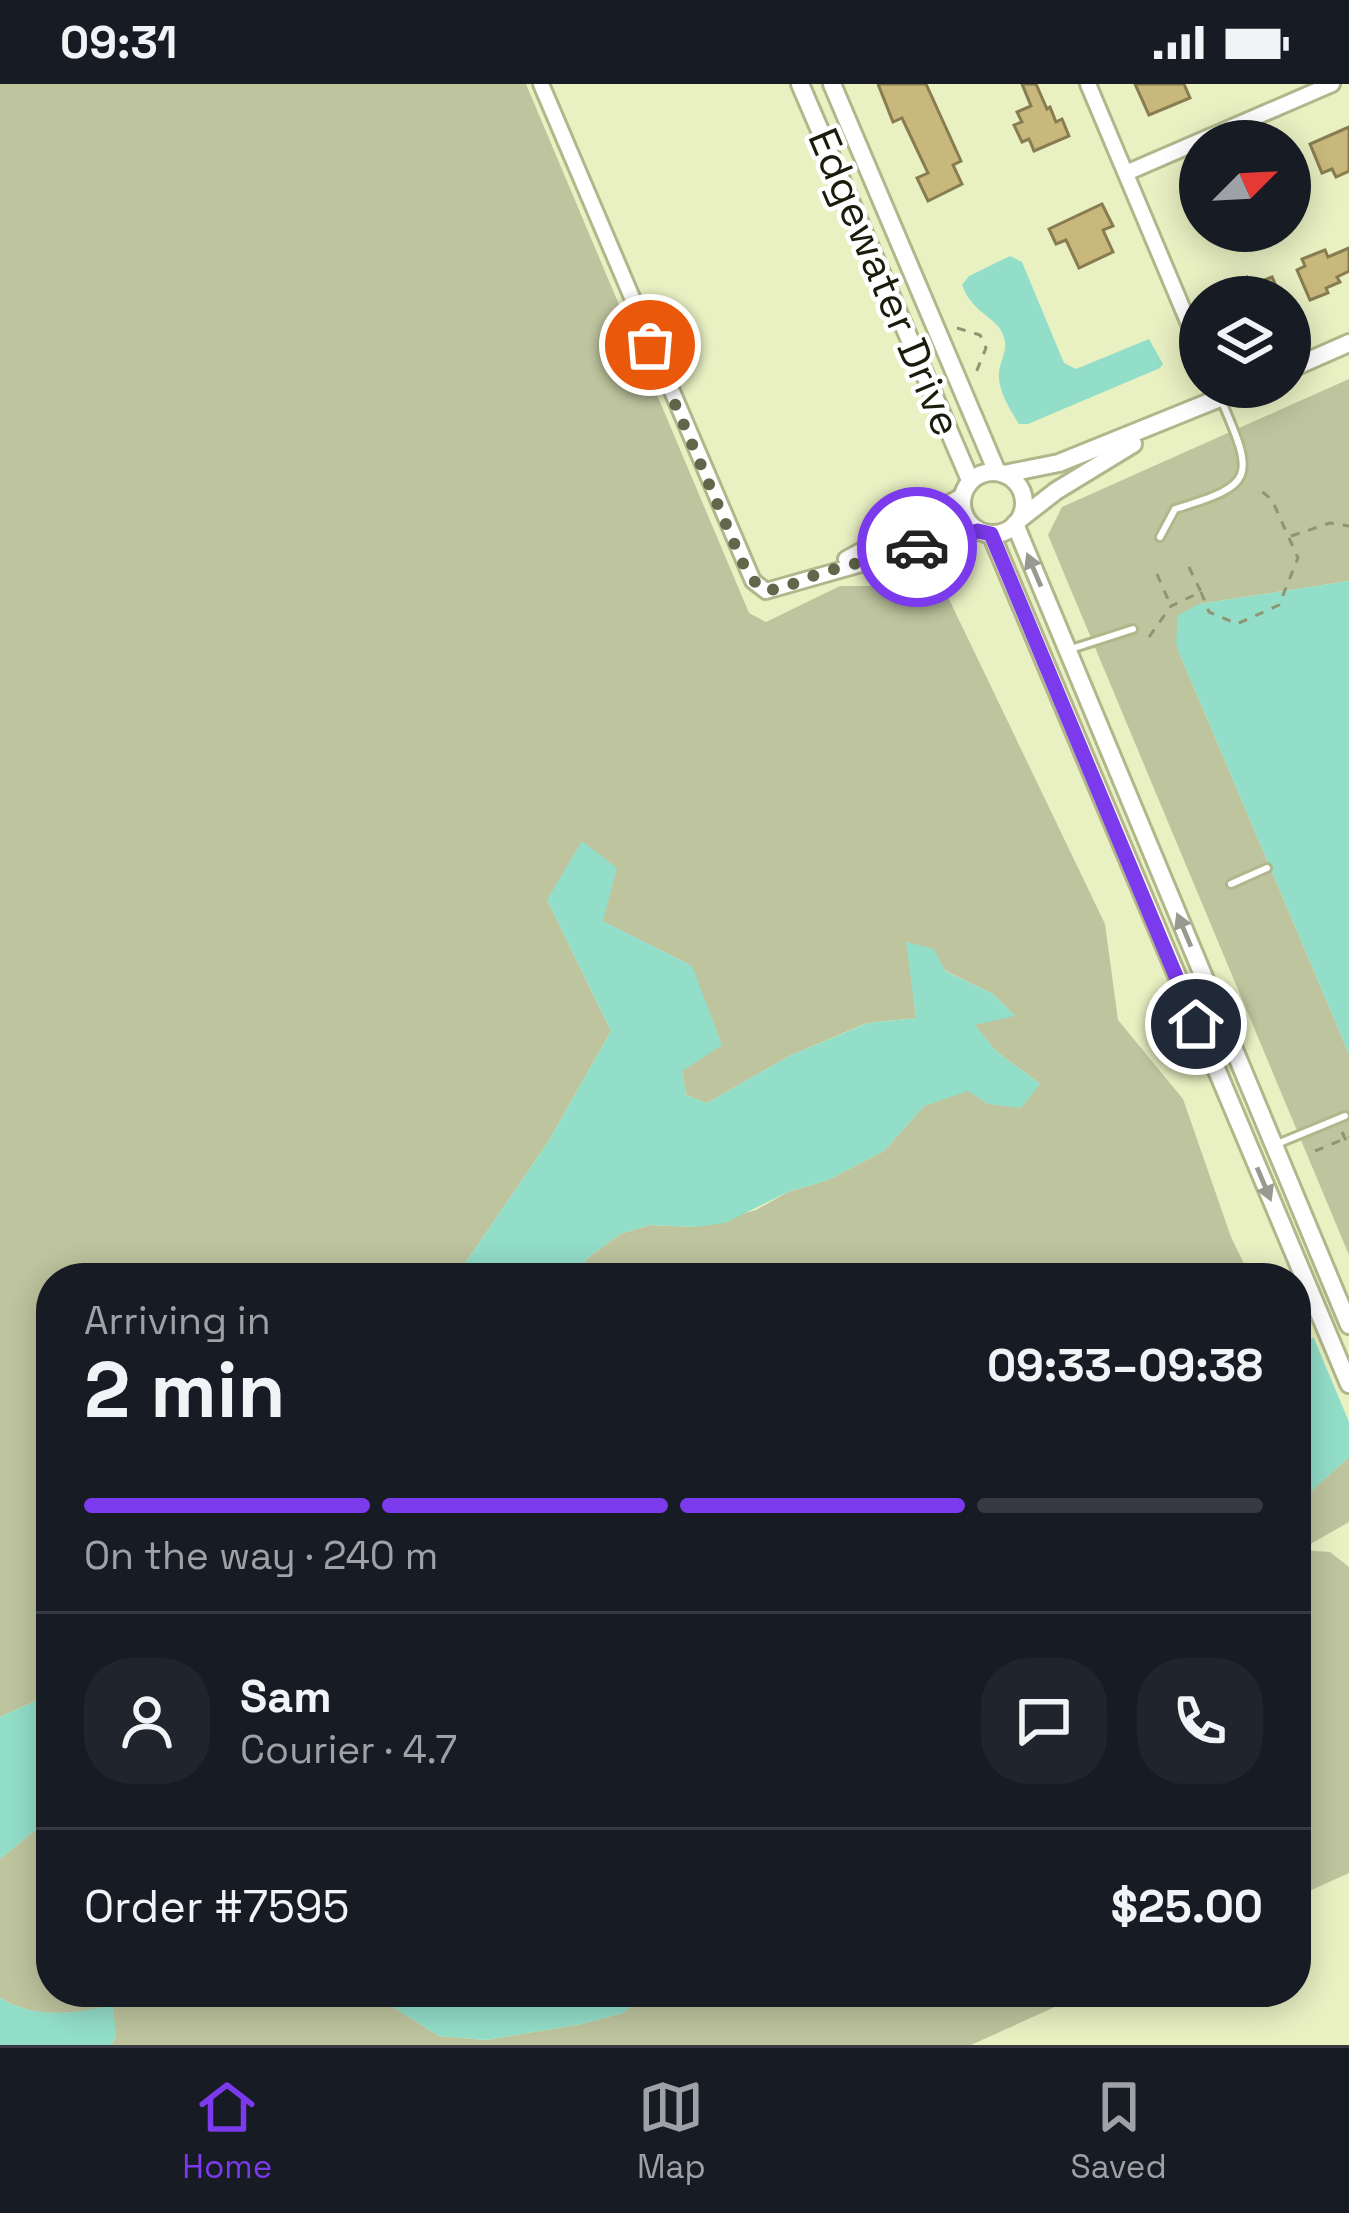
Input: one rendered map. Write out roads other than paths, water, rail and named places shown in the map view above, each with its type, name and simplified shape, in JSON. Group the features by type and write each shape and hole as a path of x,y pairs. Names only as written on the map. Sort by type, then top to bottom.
{"street":[{"path":"541,84 742,562 753,581 766,591 1017,522 1056,490 1192,408"},
{"name":"Edgewater Drive","path":"800,84 966,488"},
{"name":"Edgewater Drive","path":"832,84 1000,472"},
{"path":"1088,84 1179,300"},
{"path":"1126,173 1332,84"},
{"path":"1311,359 1349,343"},
{"path":"820,573 1000,472 1059,463 1170,421"},
{"path":"1000,472 1022,492 1017,522 1067,650 1346,1317"},
{"path":"966,488 964,513 984,533 1299,1263"},
{"path":"1179,983 1194,992 1252,1126 1262,1143 1274,1146"},
{"path":"1311,1292 1349,1384"}],"lane":[{"path":"1160,537 1175,509 1228,494 1238,482 1244,463 1224,408"},
{"path":"1067,650 1133,629"},
{"path":"1231,884 1267,868"},
{"path":"1274,1146 1345,1116"}],"water":[{"path":"1010,256 1022,262 1064,363 1076,369 1149,339 1163,364 1019,424 1000,385 1003,335 962,285 969,276"},
{"path":"1349,581 1349,1054 1176,644 1178,615 1199,604"},
{"path":"582,841 617,868 603,921 692,966 722,1045 682,1071 686,1095 707,1103 789,1056 868,1023 916,1018 906,942 934,949 945,971 993,994 1015,1016 975,1025 995,1050 1040,1084 1021,1108 988,1104 968,1091 924,1106 884,1151 725,1223 650,1225 620,1234 584,1263 465,1263 548,1142 611,1031 547,900"},
{"path":"1349,1320 1349,1457 1311,1491 1311,1339"},
{"path":"36,1701 36,1830 0,1859 0,1717"},
{"path":"0,1998 55,2013 113,2007 116,2036 111,2045 0,2045"},
{"path":"393,2007 630,2007 582,2024 486,2040 439,2036"}]}
